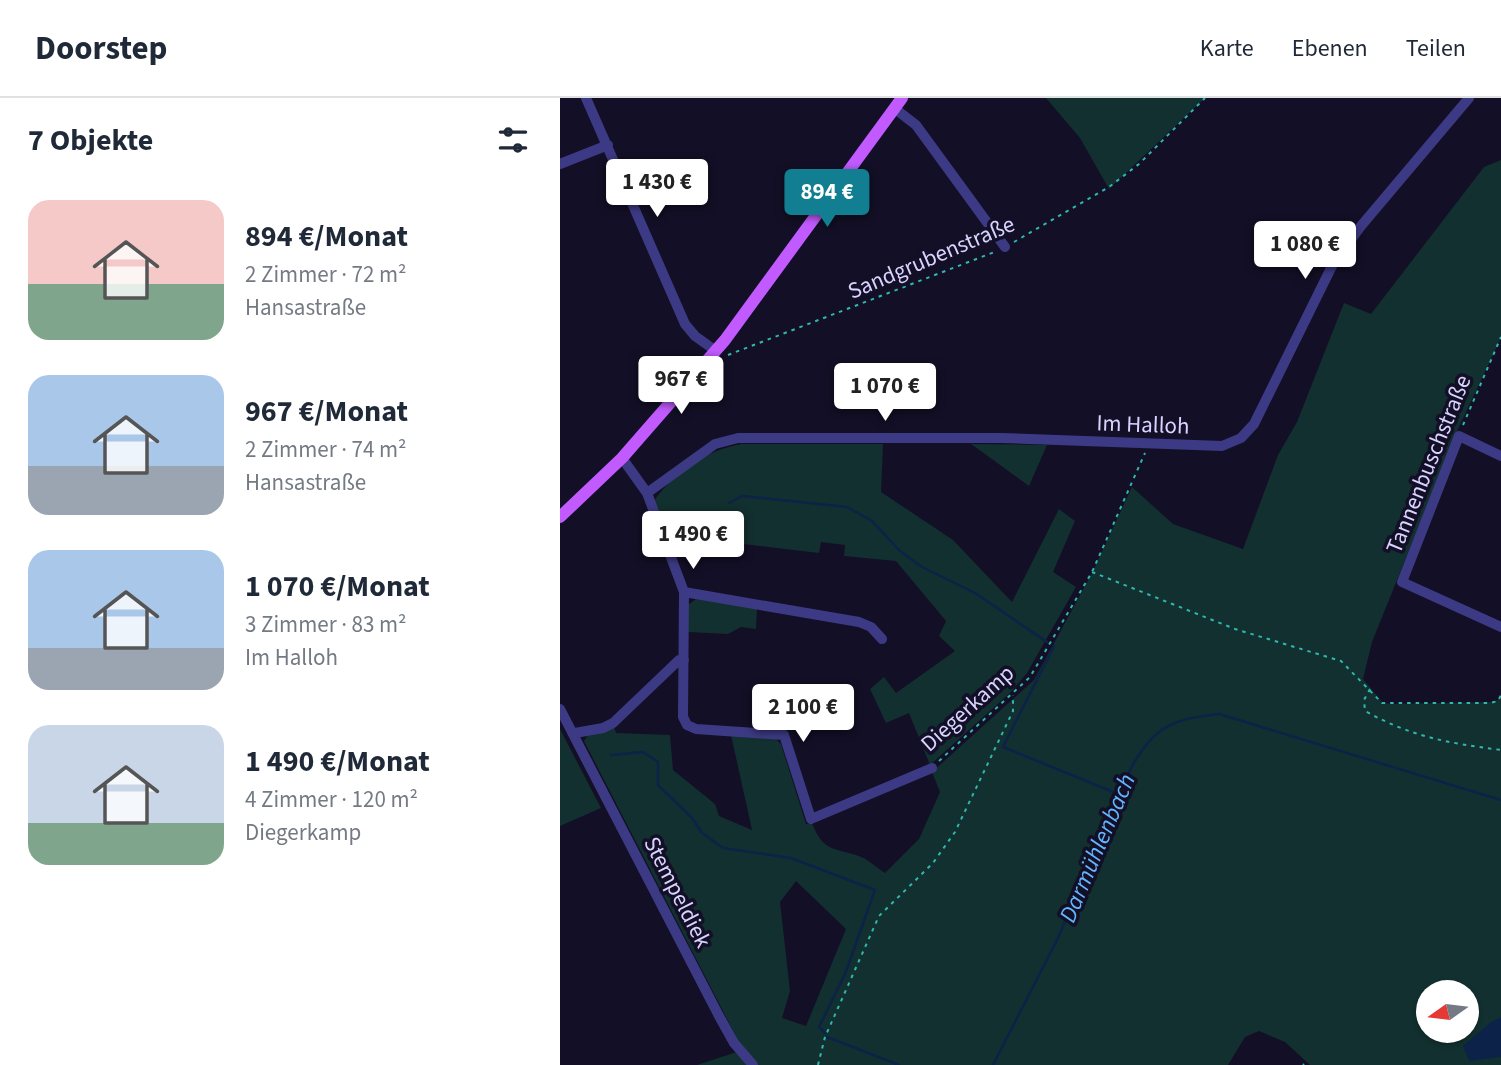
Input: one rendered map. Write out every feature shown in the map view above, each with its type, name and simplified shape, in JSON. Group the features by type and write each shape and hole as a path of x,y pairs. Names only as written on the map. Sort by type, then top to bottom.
{"main road":[{"path":"560,517 622,458 716,351 898,103"}],"street":[{"path":"586,98 685,324 695,336 716,351"},
{"name":"Im Halloh","path":"647,493 715,444 738,438 1001,438 1222,446 1241,438 1254,424 1333,264 1361,226 1469,98"},
{"path":"898,103 1005,247"},
{"path":"560,164 608,145"},
{"path":"1459,436 1501,456"},
{"name":"Tannenbuschstraße","path":"1459,436 1402,582 1501,627"},
{"name":"Diegerkamp","path":"622,458 647,493 684,592 683,717 687,725 696,729 784,735 811,819 932,768"},
{"path":"684,592 859,622 872,627 882,639"},
{"path":"575,733 603,728 613,723 679,660 684,660"},
{"name":"Stempeldiek","path":"560,709 575,733 734,1044 753,1065"}],"path":[{"name":"Sandgrubenstraße","path":"716,351 729,356 1005,247 1109,187 1139,164 1205,98"},
{"name":"Tannenbuschstraße","path":"1459,436 1501,337"},
{"name":"Diegerkamp","path":"932,768 1030,677 1091,572 1149,443"},
{"path":"1091,572 1235,629 1341,662 1382,703 1490,703 1498,701 1501,695"},
{"path":"1370,689 1364,700 1365,712 1401,731 1452,744 1501,750"},
{"path":"818,1065 825,1037 879,916 933,863 956,832 1013,711 1013,695"}],"green space":[{"path":"1046,98 1205,98 1109,189 1080,138"},
{"path":"1501,160 1501,338 1458,429 1372,642 1363,679 1382,702 1390,704 1490,702 1498,700 1501,694 1501,1065 1310,1065 1285,1042 1259,1031 1245,1037 1228,1065 697,1065 743,1050 584,741 588,735 614,726 616,733 670,735 673,770 715,804 719,816 752,830 731,735 775,738 781,744 806,824 812,823 821,840 827,845 864,858 885,873 919,839 940,792 932,772 1034,680 1092,573 1132,487 1173,524 1243,549 1278,455 1297,422 1344,303 1371,314 1484,167","holes":["796,881 846,929 806,1026 782,1018 790,991 780,902"]},
{"path":"741,444 883,444 881,492 953,540 1012,602 1059,509 1075,521 1053,572 1076,587 1027,673 1010,693 930,765 909,713 886,723 870,689 884,677 896,693 955,651 939,636 946,621 896,561 844,556 845,545 821,542 819,553 667,535 654,501 662,490 671,480 703,457"},
{"path":"971,444 1047,445 1029,486"},
{"path":"696,599 757,608 756,629 741,627 728,634 688,632 688,605"},
{"path":"560,729 601,808 560,826"}],"water":[{"path":"1501,1017 1501,1057 1469,1061 1463,1046 1466,1043 1479,1043 1479,1032"}],"waterway":[{"path":"729,503 742,496 847,507 872,521 900,551 922,567 975,593 1047,642"},
{"path":"1054,646 1003,747 1118,794"},
{"name":"Darmühlenbach","path":"993,1065 1058,938 1131,768 1148,743 1166,727 1189,719 1219,714 1501,800"},
{"path":"611,755 643,752 658,762 658,785 692,818 702,833 723,848 791,858 875,890 845,974 819,1027 825,1033"},
{"path":"827,1037 899,1065"}]}
